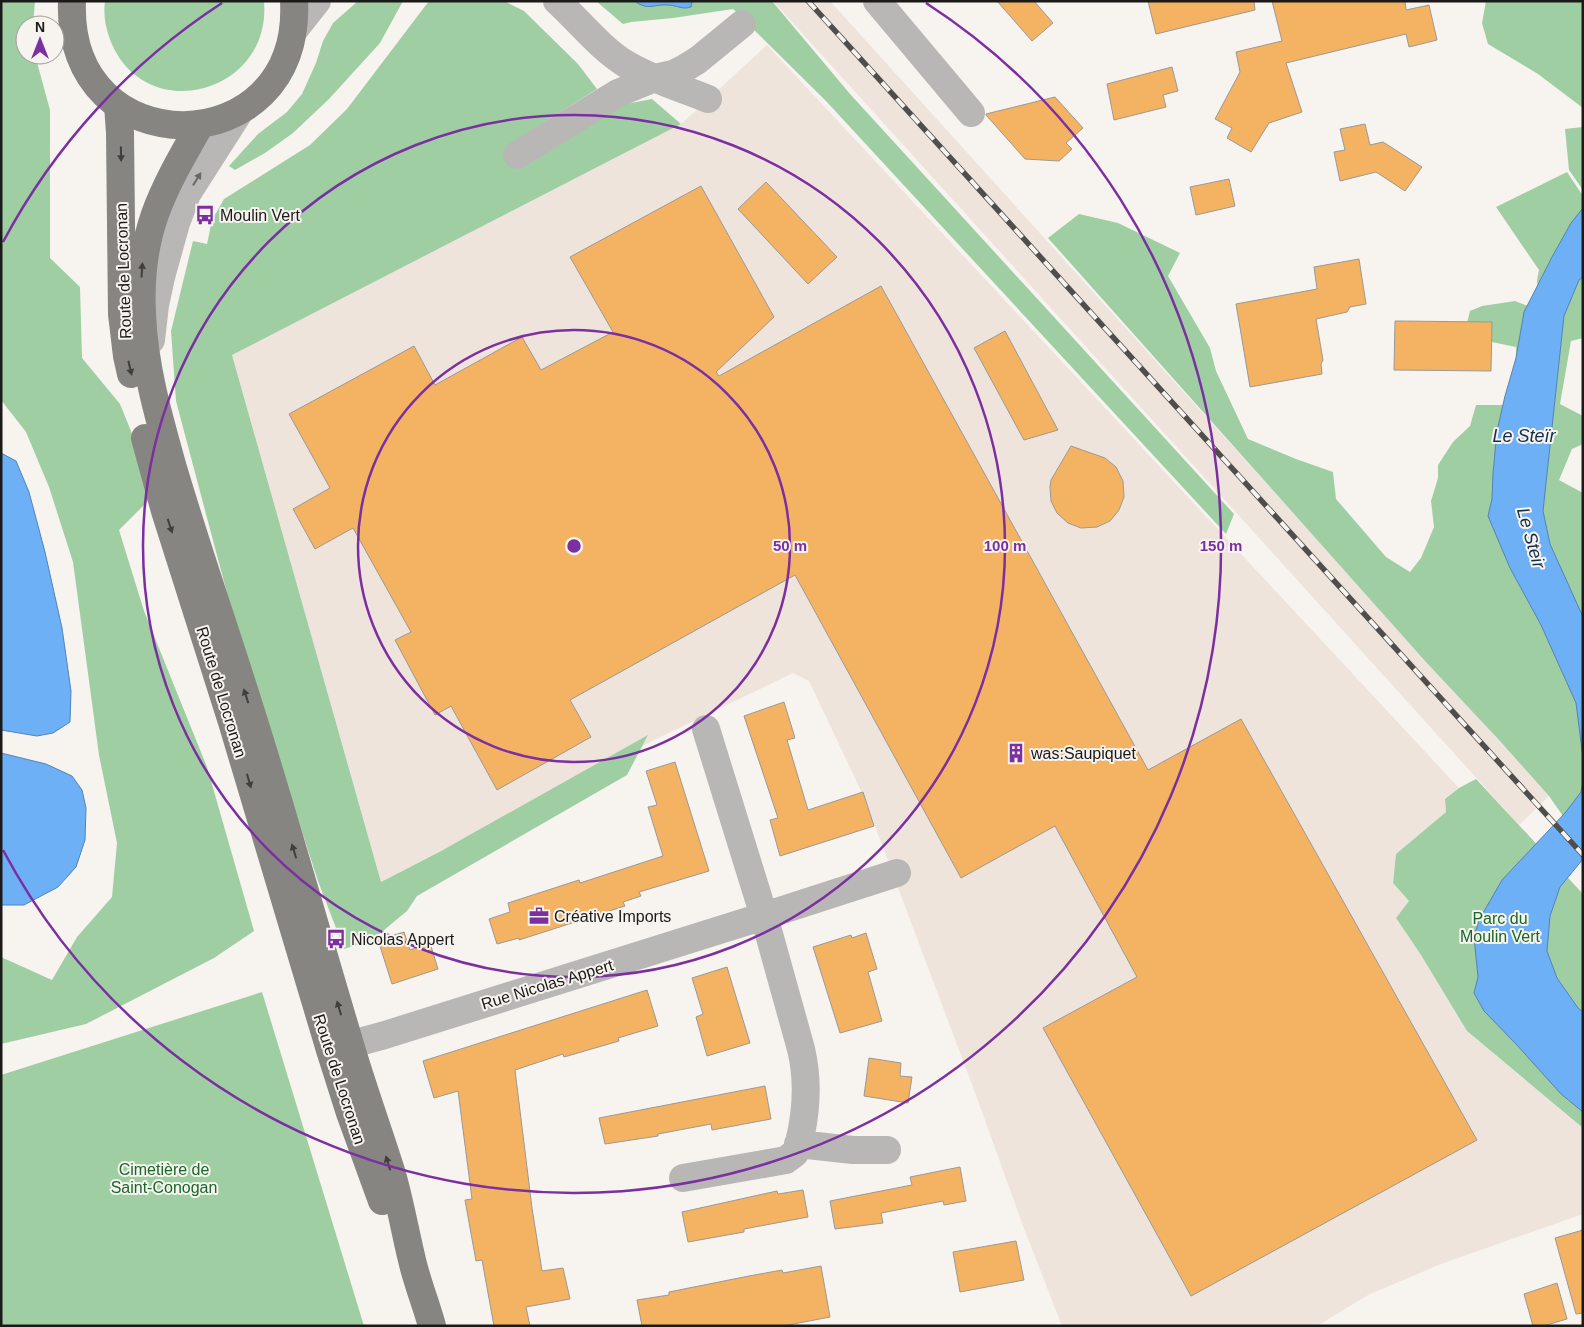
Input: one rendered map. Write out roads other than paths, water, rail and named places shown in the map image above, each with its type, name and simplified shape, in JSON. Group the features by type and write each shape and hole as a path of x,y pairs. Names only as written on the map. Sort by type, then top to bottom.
{"main road":[{"path":"72,1 73,33 82,63 103,93 118,105 143,119 171,126 200,125 221,120 240,111 260,96 276,76 288,54 294,30 294,1"},
{"name":"Route de Locronan","path":"118,105 122,314 127,356 138,409 165,511 232,722 340,1047 401,1206 412,1261 432,1326"},
{"name":"Route de Locronan","path":"200,125 169,180 154,212 148,234 142,272 141,297 148,371 182,497 285,821 340,1047"}],"street":[{"path":"294,30 317,1"},
{"path":"558,1 588,33 626,64 708,99"},
{"path":"877,1 971,112"},
{"path":"517,155 618,93 655,78 672,74 698,60 742,24"},
{"name":"Route de Locronan","path":"148,371 161,276 176,223 187,194 240,111"},
{"path":"683,1178 786,1160 795,1153 798,1144 804,1119 806,1094 806,1070 764,916 706,729"},
{"name":"Rue Nicolas Appert","path":"340,1047 384,1035 764,916 897,872"},
{"path":"798,1144 853,1150 887,1150"}],"water":[{"path":"635,1 692,1 691,7 684,8 670,5 643,6"},
{"name":"Le Steïr","path":"1583,208 1583,277 1579,280 1564,316 1543,511 1550,544 1583,617 1583,758 1576,703 1541,625 1510,568 1488,516 1492,499 1497,431 1516,358 1524,312 1571,223"},
{"path":"1,453 16,461 29,492 62,628 71,691 70,722 53,733 37,736 1,730"},
{"path":"1,753 46,764 72,776 82,790 86,808 85,840 76,867 58,887 24,905 1,905"},
{"path":"1583,781 1583,859 1560,887 1550,916 1547,951 1557,978 1578,1008 1583,1012 1583,1112 1561,1094 1484,1011 1474,993 1478,977 1474,937 1479,920 1502,880 1565,813 1581,792"}],"railway":[{"path":"808,1 1583,855"}],"place":[{"name":"Moulin Vert","path":"205,215"},
{"name":"was:Saupiquet","path":"1016,753"},
{"name":"Créative Imports","path":"539,916"},
{"name":"Nicolas Appert","path":"336,939"}],"water label":[{"name":"Le Steir","path":"1531,538"}],"park label":[{"name":"Parc du Moulin Vert","path":"1500,927"},
{"name":"Cimetière de Saint-Conogan","path":"164,1178"}]}
